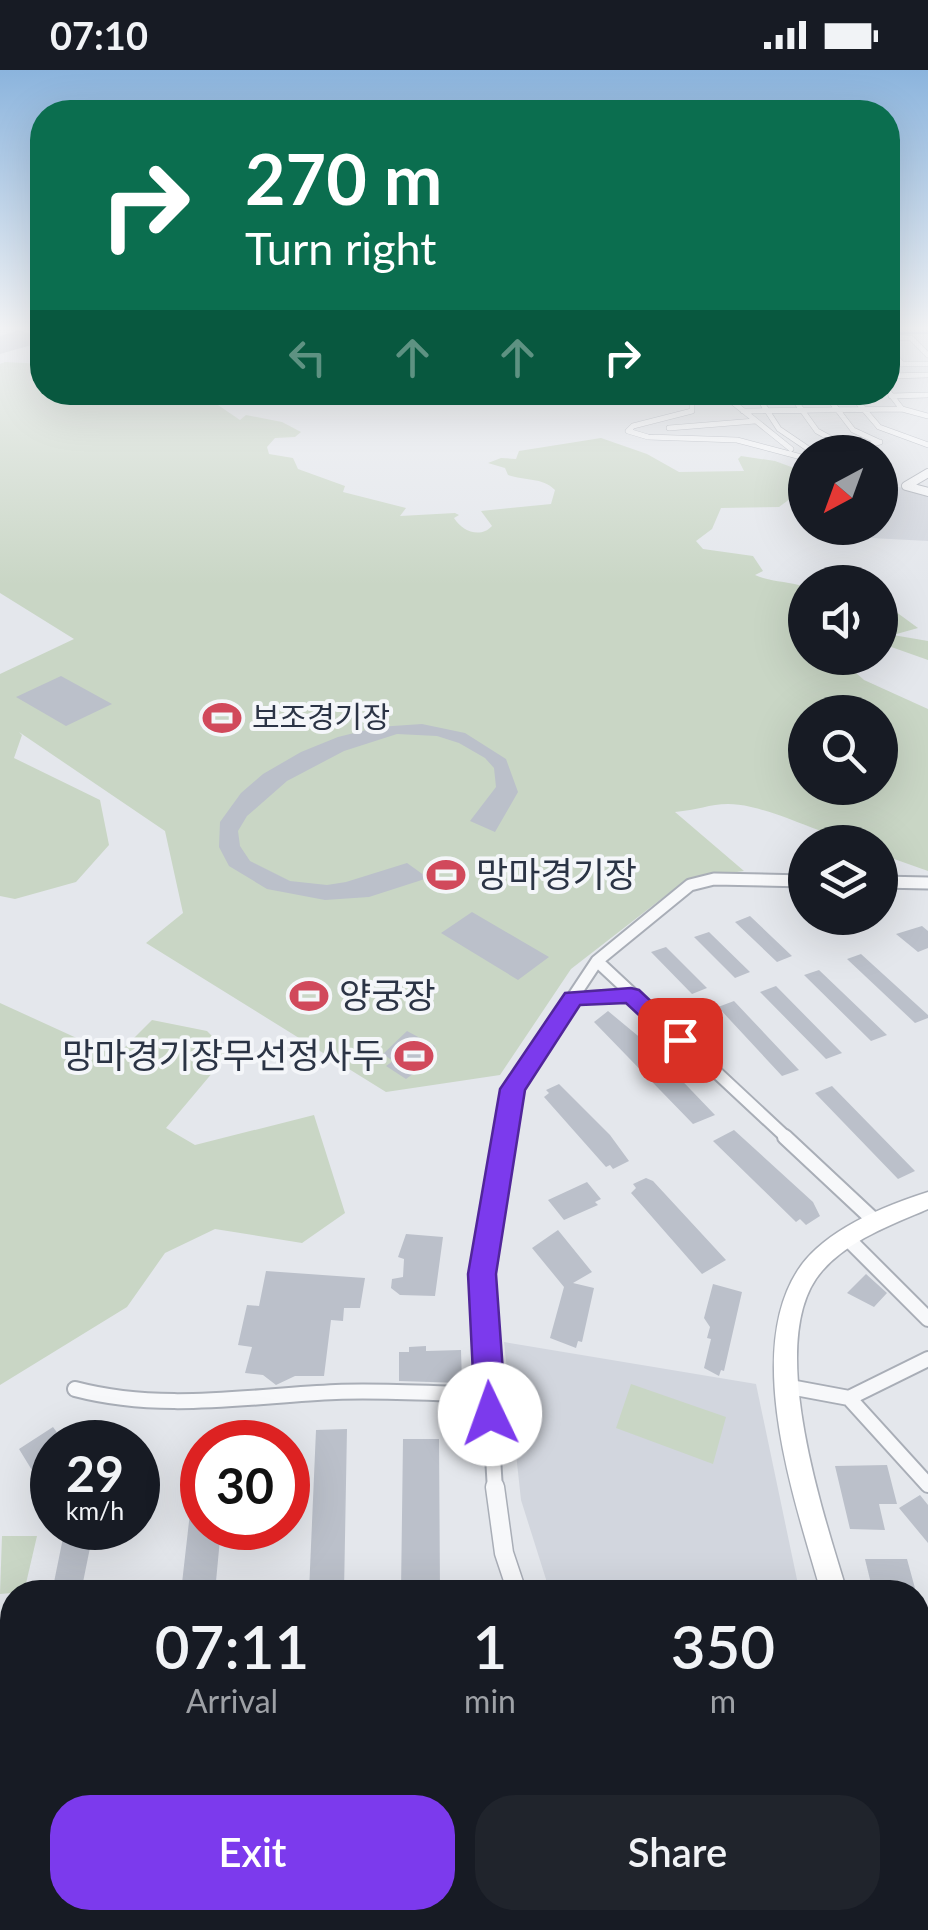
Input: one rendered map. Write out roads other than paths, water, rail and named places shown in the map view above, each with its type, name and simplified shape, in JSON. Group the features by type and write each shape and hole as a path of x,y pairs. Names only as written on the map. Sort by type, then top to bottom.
{"street":[{"path":"689,412 628,430 642,437 722,438 788,452"},
{"path":"745,412 788,447"},
{"path":"767,412 788,437"},
{"path":"802,412 824,435"},
{"path":"838,412 853,430 864,435"},
{"path":"864,412 879,427 928,445"},
{"path":"669,428 755,422"},
{"path":"770,447 784,444"},
{"path":"928,472 906,486 928,492"},
{"path":"512,1580 495,1492 482,1274 507,1108 523,1071 597,961 690,885 714,879 788,881"},
{"path":"898,882 928,883"},
{"path":"597,961 877,1223"},
{"path":"573,998 631,996"},
{"path":"831,1580 794,1446 787,1332 796,1296 815,1265 849,1240 928,1200"},
{"path":"849,1240 928,1319"},
{"path":"790,1387 849,1398 928,1359"},
{"path":"75,1390 112,1399 214,1404 341,1392 490,1395"},
{"path":"849,1398 928,1485"}],"place":[{"name":"보조경기장","path":"222,718"},
{"name":"망마경기장","path":"446,875"},
{"name":"양궁장","path":"309,996"},
{"name":"망마경기장무선정사두","path":"414,1056"}]}
